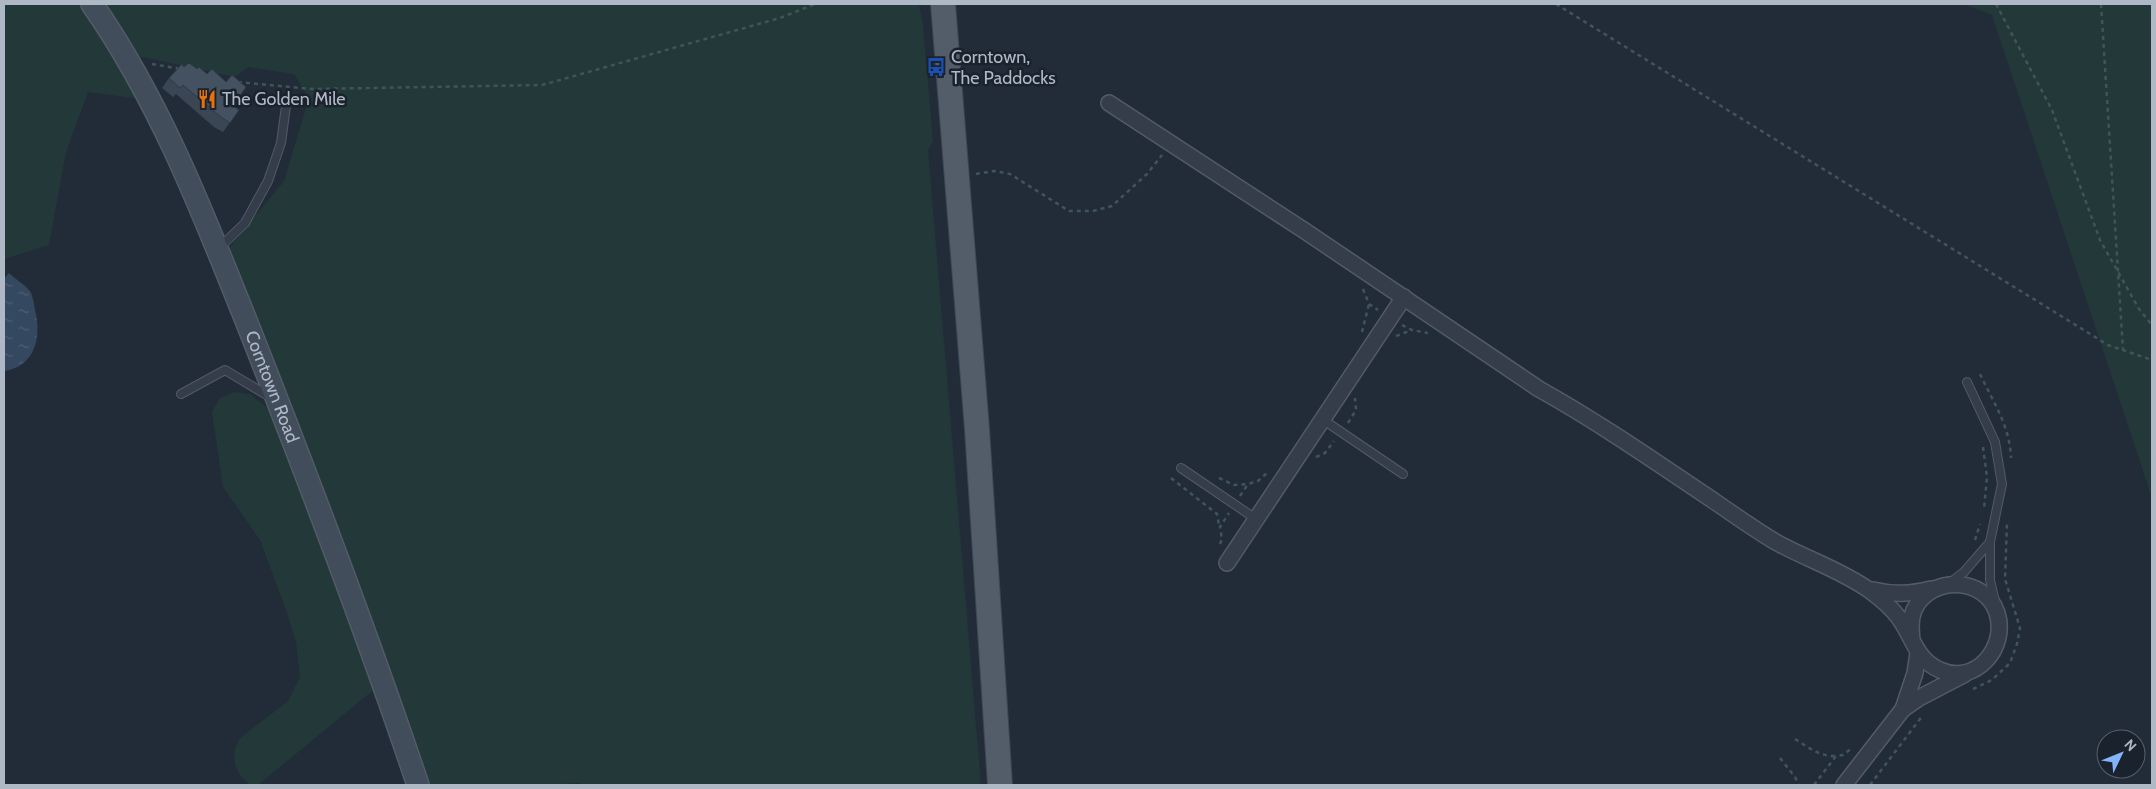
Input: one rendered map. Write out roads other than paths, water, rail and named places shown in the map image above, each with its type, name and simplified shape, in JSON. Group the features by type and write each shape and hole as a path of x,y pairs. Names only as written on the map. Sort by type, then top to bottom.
{"main road":[{"name":"Corntown Road","path":"92,4 118,41 192,188 278,402 384,684 418,785"},
{"path":"943,4 978,429 1000,785"}],"street":[{"path":"1109,102 1404,297 1539,389 1577,410 1774,541 1866,588 1885,602 1899,618 1915,647 1928,664 1941,671 1956,673 1970,671"},
{"path":"1227,562 1404,297"},
{"path":"1866,588 1891,594 1910,594 1942,586 1964,584 1978,590 1989,599 1997,611 2000,626 1999,640 1993,653 1983,664 1931,691 1903,709"},
{"path":"1844,785 1903,709 1916,673 1915,647 1910,625 1914,610 1922,598 1942,586"}],"lane":[{"path":"217,249 245,223 268,181 282,143 286,106"},
{"path":"181,394 225,370 278,402"},
{"path":"1967,382 1995,442 2002,484 1990,542 1990,580 1997,611"},
{"path":"1322,420 1403,474"},
{"path":"1181,468 1256,518"},
{"path":"1942,586 1964,572 1990,542"}],"water":[{"path":"9,273 31,293 37,320 37,330 34,349 29,357 23,364 4,371 4,279"}],"place":[{"name":"Corntown, The Paddocks","path":"936,67"},
{"name":"The Golden Mile","path":"207,99"}]}
